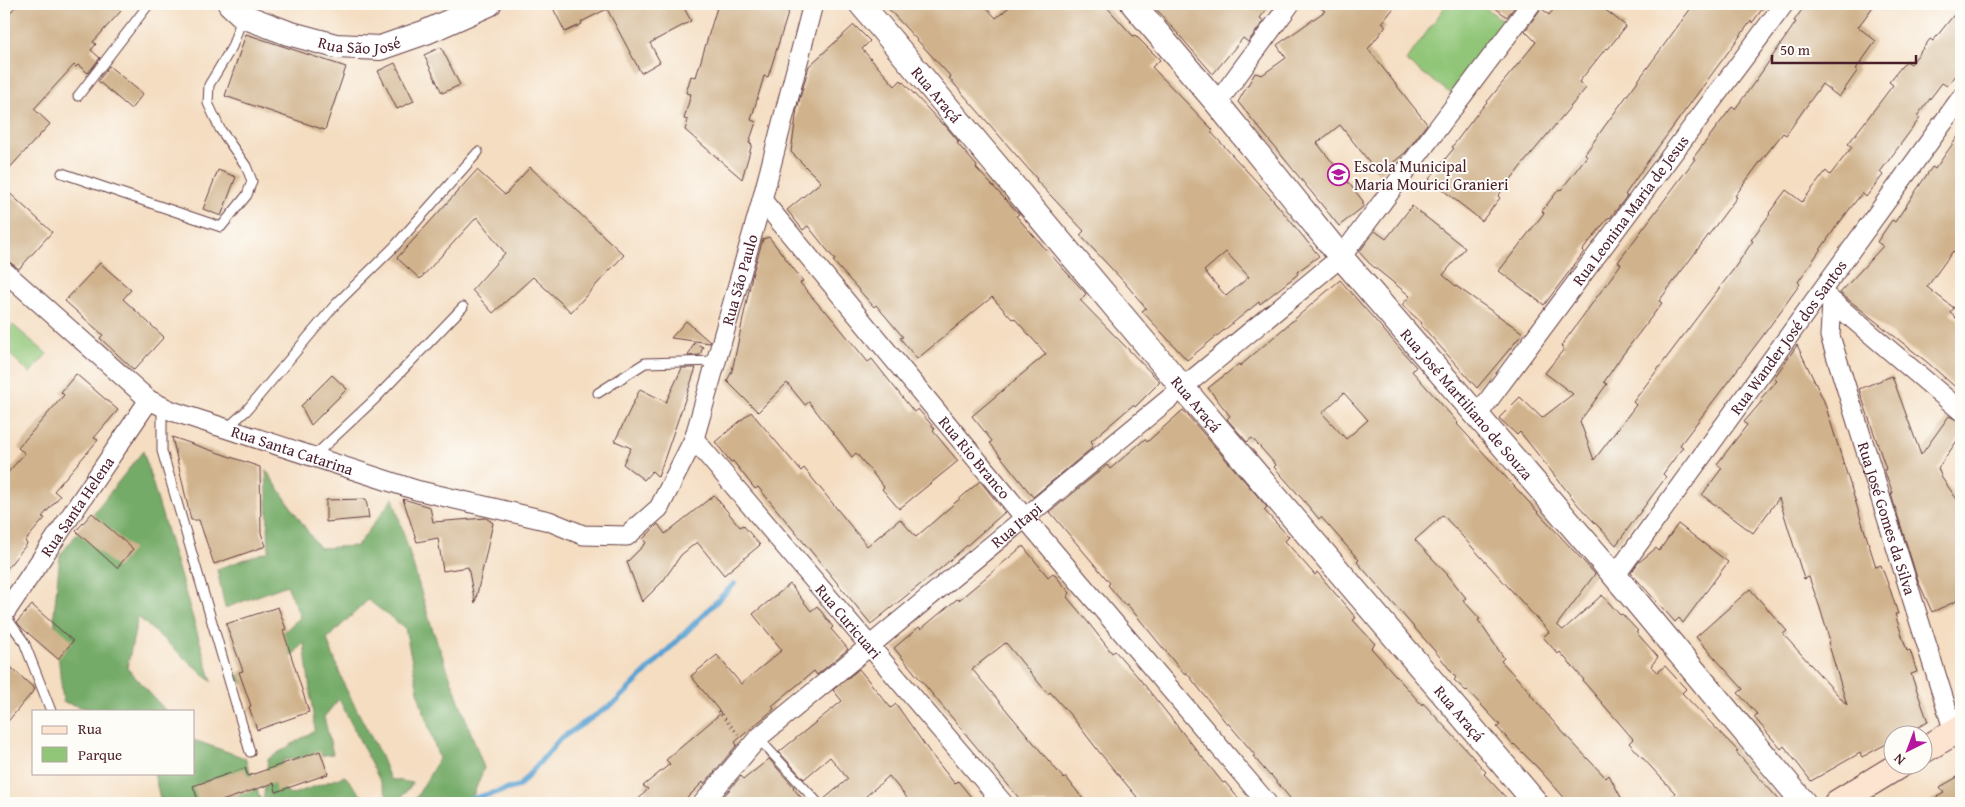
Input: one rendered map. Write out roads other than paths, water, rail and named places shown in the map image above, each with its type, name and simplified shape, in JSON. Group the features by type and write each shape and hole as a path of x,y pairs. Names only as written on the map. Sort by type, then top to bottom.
{"main road":[{"path":"1932,745 1958,730"},
{"path":"1837,803 1885,774"}],"street":[{"name":"Rua São José","path":"236,10 288,33 336,46 380,48 426,32 489,4"},
{"name":"Rua São Paulo","path":"627,536 659,508 694,439 762,200 813,4"},
{"name":"Rua Araçá","path":"861,4 1183,388 1536,803"},
{"name":"Rua José Martiliano de Souza","path":"1132,4 1217,103 1341,257 1476,417 1615,576 1804,803"},
{"path":"1217,103 1290,4"},
{"name":"Rua Itapi","path":"703,803 754,743 1341,257 1531,4"},
{"name":"Rua Leonina Maria de Jesus","path":"1476,417 1784,4"},
{"name":"Rua Wander José dos Santos","path":"1615,576 1827,297 1961,98"},
{"name":"Rua Rio Branco","path":"762,200 1025,518 1267,803"},
{"name":"Rua Santa Catarina","path":"4,271 155,403 226,429 416,490 549,521 583,535 627,536"},
{"path":"1827,297 1961,411"},
{"name":"Rua José Gomes da Silva","path":"1827,297 1830,336 1958,730"},
{"name":"Rua Santa Helena","path":"4,614 155,403"},
{"name":"Rua Curicuari","path":"694,439 1002,803"}],"lane":[{"path":"78,96 149,4"},
{"path":"62,173 221,227 247,195 252,181 246,166 220,129 208,103 209,85 232,47 236,10"},
{"path":"226,429 246,411 335,305 394,247 478,152"},
{"path":"313,457 375,399 463,307"},
{"path":"598,393 645,363 716,361"},
{"path":"155,403 162,452 250,752"},
{"path":"4,614 24,642 51,710"},
{"path":"754,743 818,803"}],"waterway":[{"path":"457,803 519,786 560,739 617,701 734,584"}],"place":[{"name":"Escola Municipal Maria Mourici Granieri","path":"1338,175"}]}
